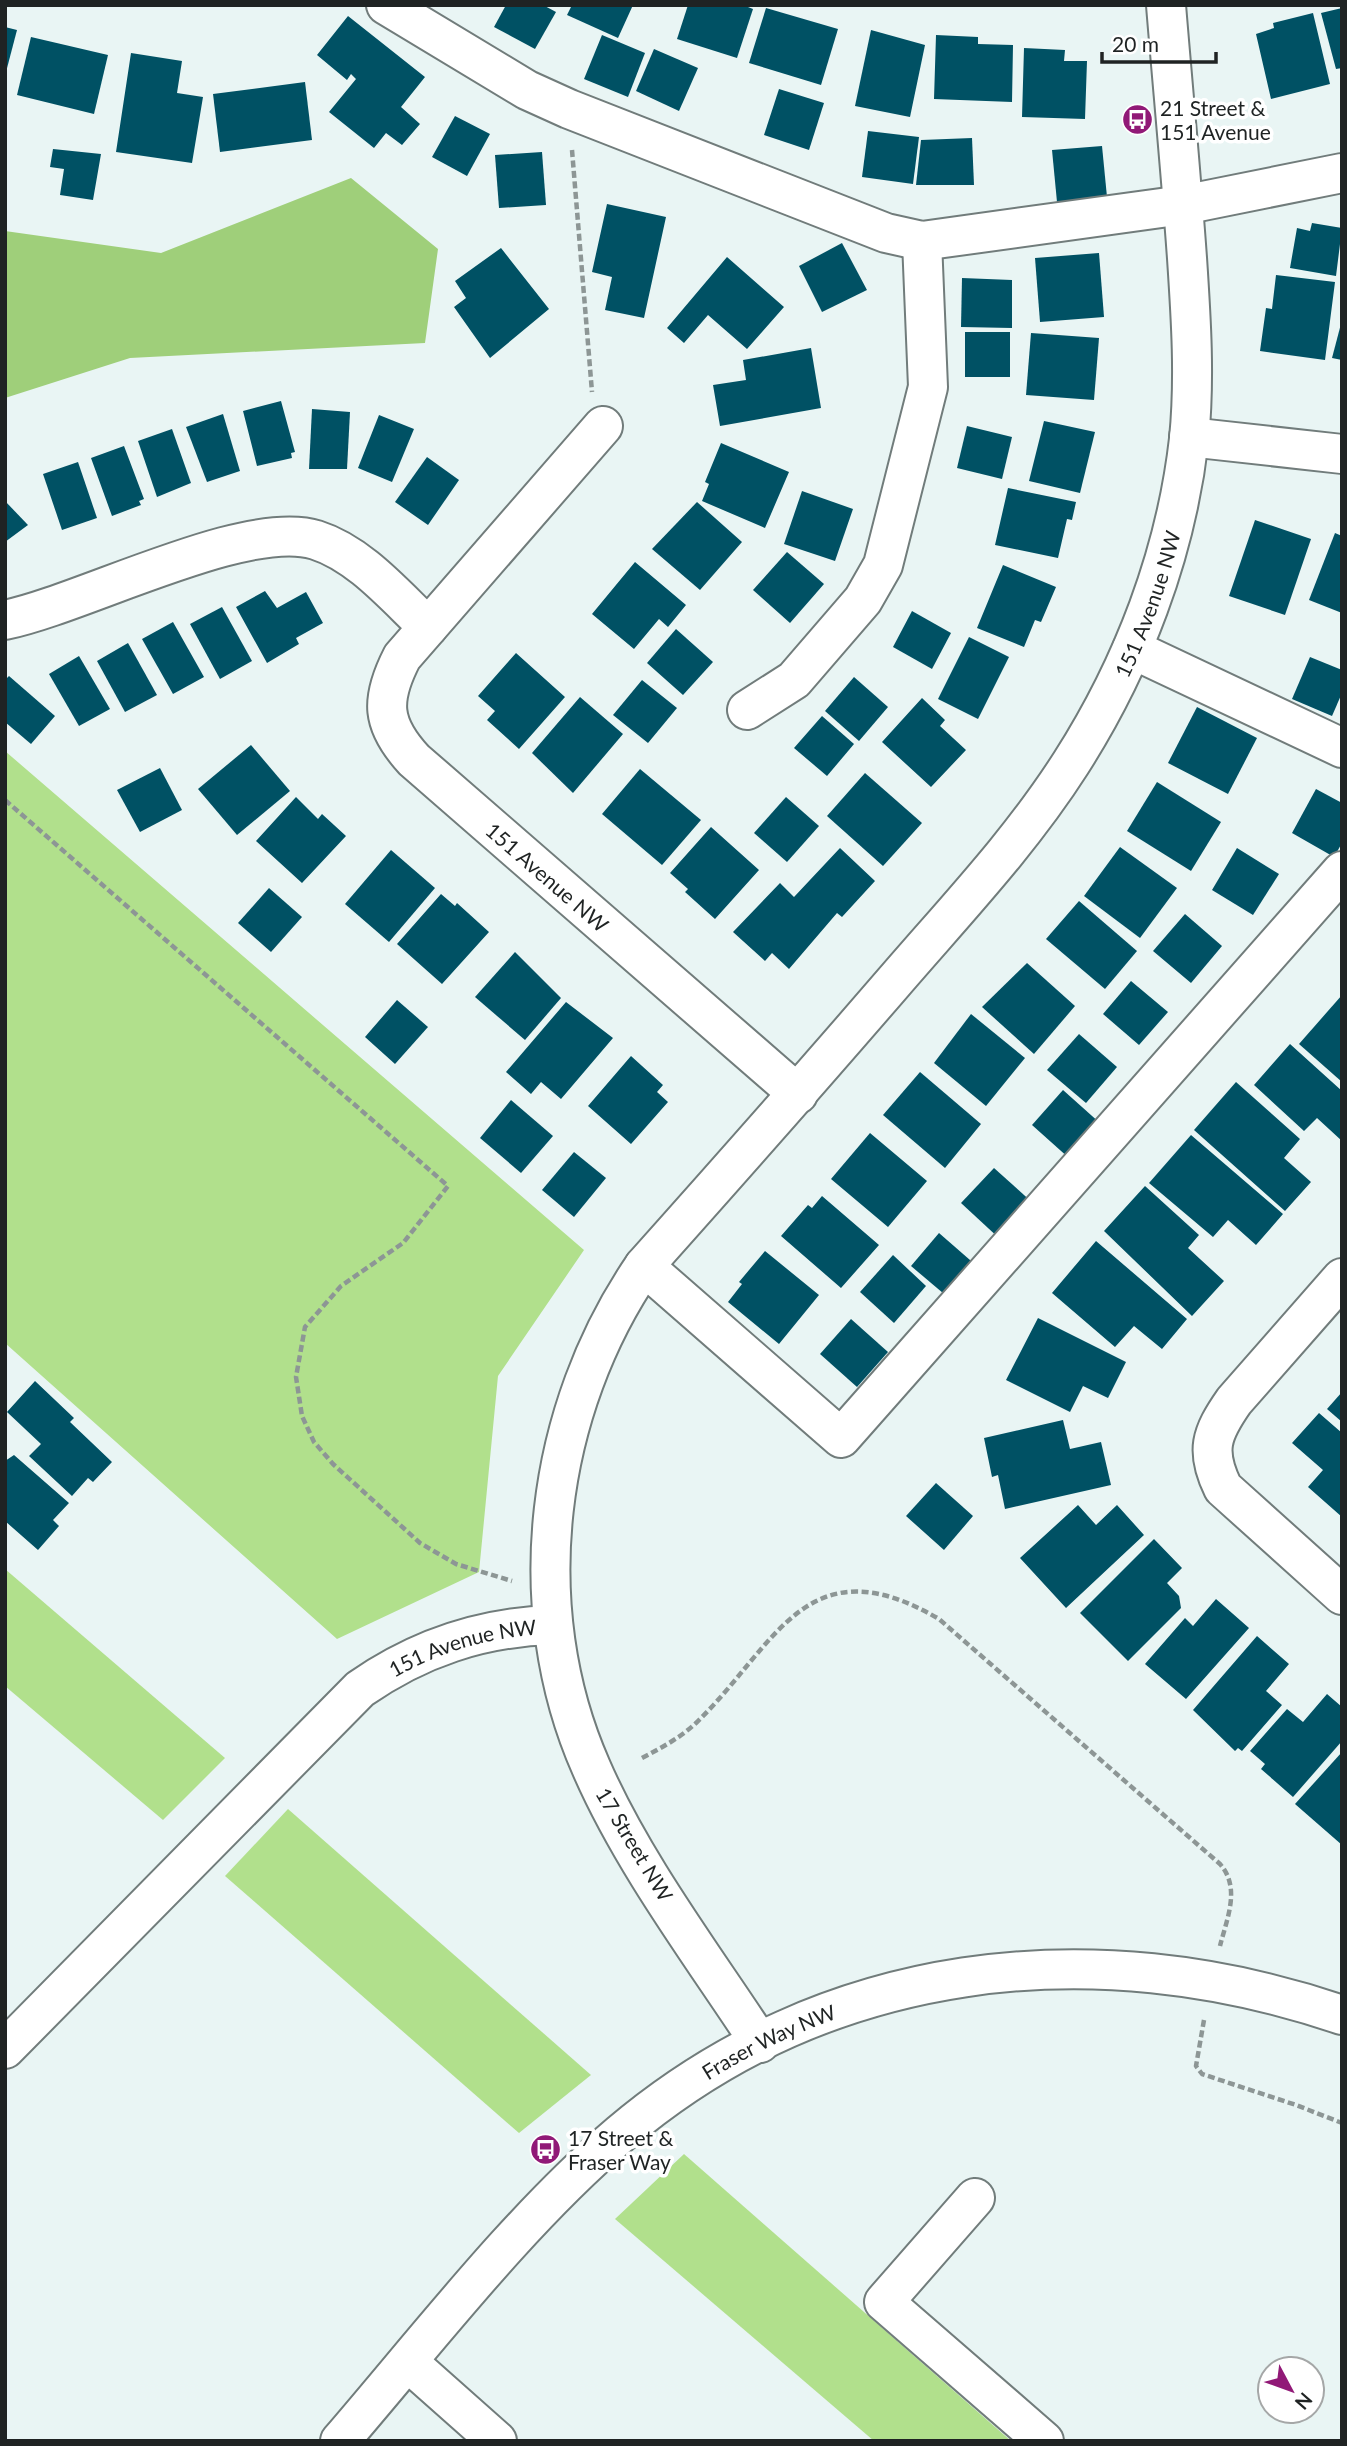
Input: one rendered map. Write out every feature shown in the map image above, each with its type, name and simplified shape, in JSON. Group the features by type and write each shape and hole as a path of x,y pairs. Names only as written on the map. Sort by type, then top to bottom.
{"street":[{"path":"386,5 527,90 569,109 886,233 922,242 1183,205 1342,173"},
{"name":"151 Avenue NW","path":"5,2049 360,1689 388,1670 457,1638 496,1628 553,1625 551,1530 557,1483 570,1428 607,1328 644,1266 798,1094 994,866 1071,763 1132,649 1167,554 1180,502 1189,437 1192,332 1166,5"},
{"path":"747,709 794,680 863,600 883,565 928,387 922,242"},
{"name":"151 Avenue NW","path":"603,426 402,657 390,680 385,703 389,726 399,744 414,761 798,1094"},
{"path":"1189,437 1342,454"},
{"path":"5,620 240,543 293,536 315,539 349,557 428,627"},
{"path":"1132,649 1342,748"},
{"path":"644,1266 841,1438 1342,871"},
{"path":"1342,1278 1234,1401 1219,1422 1211,1445 1214,1469 1223,1488 1342,1595"},
{"name":"17 Street NW","path":"553,1625 562,1681 573,1721 609,1804 760,2043"},
{"name":"Fraser Way NW","path":"340,2441 544,2207 620,2134 702,2074 760,2043 873,1997 940,1979 1016,1969 1088,1967 1139,1970 1225,1985 1342,2015"},
{"path":"975,2198 884,2302 1044,2441"},
{"path":"408,2362 497,2441"}],"path":[{"path":"569,109 589,384 603,426"},
{"path":"5,800 448,1186 403,1242 341,1286 304,1327 296,1377 302,1416 314,1441 326,1456 420,1543 456,1564 512,1581"},
{"path":"642,1758 681,1736 696,1723 770,1635 803,1608 830,1595 852,1592 900,1599 939,1619 1220,1864 1232,1880 1232,1891 1220,1946"},
{"path":"1205,2015 1196,2066 1202,2074 1307,2108 1342,2123"}],"green space":[{"path":"351,178 438,249 425,343 130,358 5,398 5,231 161,253"},
{"path":"5,751 584,1250 498,1376 479,1572 337,1639 5,1343"},
{"path":"5,1569 225,1758 163,1820 5,1686"},
{"path":"288,1809 591,2075 519,2133 225,1876"},
{"path":"684,2154 1011,2441 874,2441 615,2219"}],"building":[{"path":"506,5 543,5 556,12 535,49 494,27"},
{"path":"572,5 633,5 618,38 567,15"},
{"path":"688,5 743,5 753,9 737,58 677,39"},
{"path":"766,8 838,29 821,85 749,63"},
{"path":"1342,8 1342,68 1336,69 1321,13"},
{"path":"1313,13 1330,84 1271,99 1256,34 1274,28 1273,23"},
{"path":"348,16 425,77 401,107 420,124 402,145 386,133 374,148 329,112 356,79 351,74 347,80 317,55"},
{"path":"5,27 17,30 6,72 5,72"},
{"path":"871,30 925,45 910,117 855,106"},
{"path":"602,35 645,53 628,97 584,79"},
{"path":"936,35 978,37 978,44 1013,45 1012,102 934,99"},
{"path":"31,37 108,55 94,114 17,95"},
{"path":"1024,48 1065,50 1064,61 1087,61 1085,119 1022,117"},
{"path":"654,49 698,68 679,111 636,91"},
{"path":"131,53 182,61 177,93 203,97 192,163 116,152"},
{"path":"305,82 312,140 220,152 213,94"},
{"path":"779,89 824,103 809,150 764,135"},
{"path":"455,116 490,134 467,176 432,157"},
{"path":"868,131 919,137 913,184 862,177"},
{"path":"972,138 974,185 916,185 921,140"},
{"path":"1102,146 1107,197 1057,202 1052,150"},
{"path":"53,149 101,154 93,200 60,195 64,169 50,167"},
{"path":"542,152 546,205 499,208 495,155"},
{"path":"607,204 666,217 644,318 605,310 612,277 592,272"},
{"path":"1312,223 1342,228 1336,276 1290,268 1297,228 1310,231"},
{"path":"842,243 867,290 822,312 799,266"},
{"path":"501,248 549,309 490,358 454,307 466,298 455,281"},
{"path":"1099,253 1104,317 1040,322 1035,258"},
{"path":"727,257 784,307 747,349 708,315 684,343 667,328"},
{"path":"1276,275 1335,282 1325,360 1260,351 1266,308 1272,309"},
{"path":"962,278 1012,280 1012,328 961,327"},
{"path":"1342,320 1342,360 1332,358"},
{"path":"965,332 1010,332 1010,377 965,377"},
{"path":"1031,333 1099,338 1094,400 1026,395"},
{"path":"811,348 821,408 720,426 713,385 746,380 743,360"},
{"path":"281,401 295,452 291,453 292,458 257,466 243,411"},
{"path":"312,409 350,412 347,469 309,469"},
{"path":"223,414 240,471 207,482 186,427"},
{"path":"379,415 414,429 392,482 358,468"},
{"path":"1044,421 1095,432 1080,493 1029,481"},
{"path":"967,426 1012,437 1002,479 957,468"},
{"path":"172,429 191,483 157,497 138,441"},
{"path":"721,443 789,472 765,528 702,501 709,484 705,482"},
{"path":"124,446 144,499 139,501 141,505 112,516 91,458"},
{"path":"427,457 459,480 428,525 395,502"},
{"path":"78,462 97,518 62,530 43,474"},
{"path":"1008,488 1076,502 1072,520 1067,519 1058,558 995,545"},
{"path":"802,491 853,509 835,561 784,544"},
{"path":"5,501 28,525 5,542"},
{"path":"697,502 742,542 700,590 652,549"},
{"path":"1255,520 1311,539 1285,615 1229,596"},
{"path":"1335,533 1342,536 1342,613 1309,600"},
{"path":"787,552 824,584 790,623 753,590"},
{"path":"635,562 686,605 668,627 659,619 634,649 592,614"},
{"path":"1003,565 1056,587 1041,622 1035,620 1024,647 977,628"},
{"path":"265,591 277,608 306,592 323,623 296,638 299,644 267,663 236,607"},
{"path":"222,607 252,661 220,679 190,624"},
{"path":"912,611 951,633 932,669 893,647"},
{"path":"173,622 204,677 173,694 142,639"},
{"path":"676,629 713,662 683,695 647,663"},
{"path":"969,637 1009,657 978,719 938,699"},
{"path":"128,643 157,695 125,712 97,661"},
{"path":"516,653 565,697 519,749 487,720 495,711 478,696"},
{"path":"79,656 110,709 79,726 49,674"},
{"path":"1310,657 1342,670 1342,693 1332,716 1292,699"},
{"path":"9,676 55,716 31,744 5,722 5,680"},
{"path":"854,677 888,707 859,741 825,711"},
{"path":"642,680 677,708 648,743 613,715"},
{"path":"580,697 623,734 573,793 532,753"},
{"path":"922,698 945,720 940,726 966,750 931,787 882,742"},
{"path":"1197,707 1257,738 1228,794 1168,763"},
{"path":"822,716 854,744 827,776 794,748"},
{"path":"251,745 290,791 237,835 198,789"},
{"path":"160,768 182,810 140,832 117,790"},
{"path":"640,769 701,820 662,865 602,814"},
{"path":"865,773 922,823 883,866 827,816"},
{"path":"1157,782 1221,822 1191,871 1127,831"},
{"path":"1316,789 1342,803 1342,843 1334,857 1292,833"},
{"path":"296,797 318,819 322,814 346,836 302,883 256,841"},
{"path":"786,797 819,826 787,862 754,833"},
{"path":"711,827 759,870 715,919 685,892 688,889 670,873"},
{"path":"1120,847 1177,888 1140,938 1084,896"},
{"path":"840,848 875,881 842,917 837,913 789,969 772,953 765,961 733,932 780,883 794,897"},
{"path":"1237,848 1279,874 1253,915 1212,890"},
{"path":"391,850 435,888 389,942 345,904"},
{"path":"269,888 302,917 271,952 238,923"},
{"path":"441,894 455,906 457,903 489,932 442,984 397,944"},
{"path":"1079,901 1137,951 1105,989 1046,939"},
{"path":"1185,914 1222,946 1191,983 1153,951"},
{"path":"515,952 561,998 525,1040 475,997"},
{"path":"1027,963 1075,1006 1034,1054 982,1007"},
{"path":"1131,981 1168,1012 1139,1045 1103,1014"},
{"path":"1342,995 1342,1082 1299,1044"},
{"path":"397,1000 428,1027 395,1064 365,1037"},
{"path":"566,1002 613,1038 561,1099 541,1082 531,1094 506,1072"},
{"path":"971,1014 1025,1058 986,1106 934,1063"},
{"path":"1079,1034 1117,1067 1086,1103 1047,1070"},
{"path":"1290,1044 1342,1091 1342,1141 1317,1118 1304,1131 1254,1085"},
{"path":"631,1056 663,1085 657,1092 668,1102 631,1144 588,1106"},
{"path":"920,1072 981,1124 945,1168 883,1115"},
{"path":"1236,1082 1300,1139 1284,1158 1311,1182 1285,1211 1194,1130"},
{"path":"1063,1090 1101,1124 1070,1159 1032,1125"},
{"path":"511,1100 553,1136 521,1173 480,1138"},
{"path":"870,1133 927,1181 888,1227 831,1179"},
{"path":"1191,1135 1283,1214 1256,1245 1228,1220 1213,1237 1149,1183"},
{"path":"574,1152 606,1178 574,1217 542,1190"},
{"path":"994,1168 1034,1204 1001,1240 961,1203"},
{"path":"1145,1186 1199,1235 1188,1248 1224,1281 1192,1316 1104,1231"},
{"path":"822,1196 879,1245 841,1288 781,1236 808,1205 812,1208"},
{"path":"939,1233 978,1267 950,1299 911,1266"},
{"path":"1096,1241 1187,1319 1162,1349 1134,1326 1115,1347 1052,1293"},
{"path":"765,1251 819,1295 779,1344 728,1302 742,1284 739,1282"},
{"path":"893,1255 926,1286 894,1323 860,1292"},
{"path":"1038,1318 1126,1362 1108,1398 1083,1386 1070,1412 1006,1380"},
{"path":"851,1319 888,1352 857,1387 820,1354"},
{"path":"35,1381 74,1418 70,1422 112,1462 93,1482 88,1478 72,1496 29,1456 41,1444 7,1412"},
{"path":"1342,1392 1342,1422 1327,1409"},
{"path":"1319,1413 1342,1433 1342,1517 1308,1487 1323,1470 1292,1443"},
{"path":"1063,1420 1070,1449 1101,1442 1111,1485 1005,1509 998,1475 992,1477 984,1438"},
{"path":"14,1455 69,1503 53,1520 59,1526 38,1550 5,1521 5,1461"},
{"path":"936,1483 973,1516 944,1550 906,1516"},
{"path":"1078,1505 1096,1525 1117,1505 1144,1535 1066,1608 1020,1558"},
{"path":"1154,1539 1182,1568 1167,1583 1179,1596 1181,1608 1128,1661 1080,1613"},
{"path":"1216,1599 1249,1628 1186,1699 1145,1664 1185,1618 1193,1626"},
{"path":"1257,1636 1289,1664 1266,1691 1282,1705 1242,1751 1238,1748 1235,1751 1193,1710"},
{"path":"1327,1694 1342,1707 1342,1741 1293,1797 1261,1769 1265,1764 1250,1751 1287,1709 1303,1722"},
{"path":"1342,1752 1342,1845 1295,1804"}],"place":[{"name":"21 Street & 151 Avenue","path":"1137,119"},
{"name":"17 Street & Fraser Way","path":"545,2149"}]}
